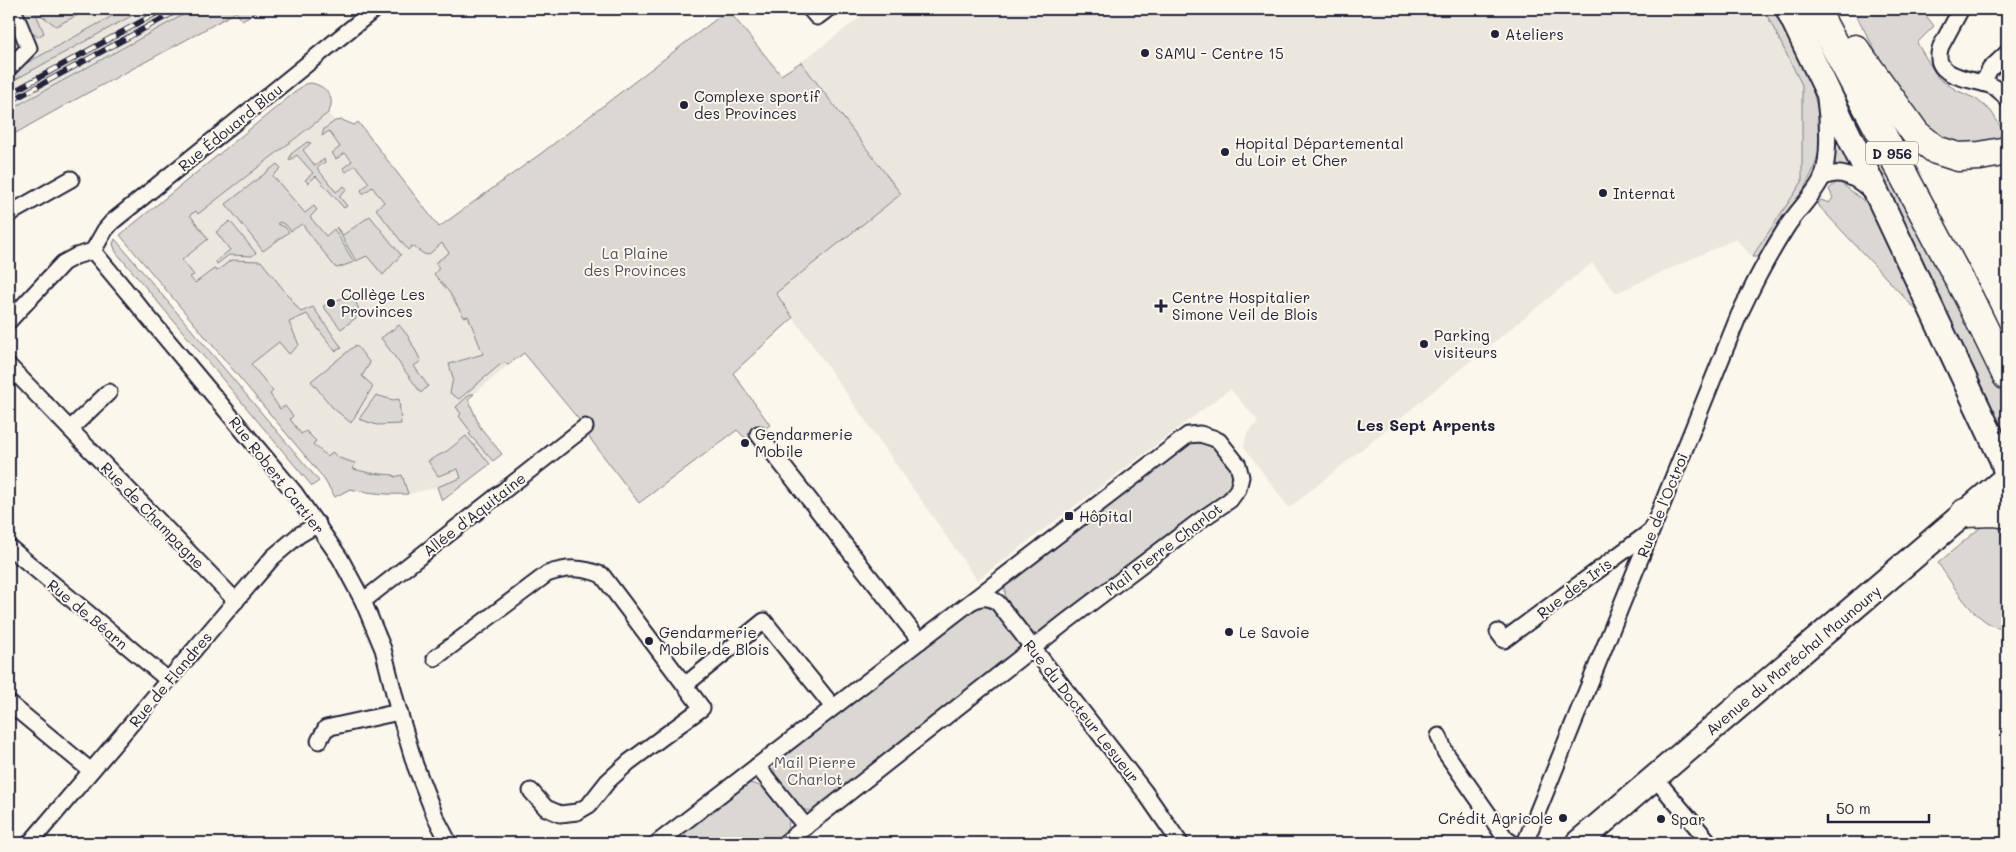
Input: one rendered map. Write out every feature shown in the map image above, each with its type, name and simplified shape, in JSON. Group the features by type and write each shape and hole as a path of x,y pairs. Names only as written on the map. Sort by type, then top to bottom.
{"highway":[{"name":"D 956","path":"1815,9 1980,301 2007,337"},
{"name":"D 956","path":"1834,9 1980,301 2007,376"},
{"path":"1855,48 1916,134 1936,150 1958,157 2005,150"},
{"path":"1965,513 1990,512 2007,514"}],"main road":[{"name":"D 956","path":"1788,9 2002,459 2007,476"},
{"name":"Avenue du Maréchal Maunoury","path":"1578,843 2007,476"}],"street":[{"path":"9,68 29,48 13,9"},
{"name":"Rue Édouard Blau","path":"93,251 112,222 375,9"},
{"path":"810,9 817,17 828,9"},
{"path":"1961,9 1939,51 1940,63 1956,77 1982,83 2001,91 2007,99"},
{"path":"1982,83 1990,68 2007,53"},
{"name":"Rue de l'Octroi","path":"1525,843 1739,315 1758,274 1787,227 1822,178 1828,122 1824,92 1819,76"},
{"path":"1822,178 1831,173 1840,173 1869,189 1881,202"},
{"path":"9,214 71,179"},
{"path":"10,319 63,263 76,256 93,251"},
{"name":"Rue Robert Cartier","path":"93,251 294,492 340,558 363,600 383,650 399,712 425,790 435,816 449,843"},
{"name":"Rue de Champagne","path":"9,366 236,601"},
{"path":"70,429 109,392"},
{"name":"Allée d'Aquitaine","path":"363,600 585,427"},
{"path":"758,434 920,641"},
{"name":"Mail Pierre Charlot","path":"657,843 1188,435 1200,434 1219,441 1238,465 1241,477 1238,490 1230,500 1189,528 1033,648 785,843"},
{"name":"Rue de Flandres","path":"30,843 279,551 299,535 318,524"},
{"name":"Rue des Iris","path":"1498,632 1504,640 1652,530"},
{"name":"Rue de Béarn","path":"9,547 168,680"},
{"path":"435,658 547,574 561,569 575,568 602,575 702,708 629,762 608,781 589,805 577,812 560,814 546,808 531,791"},
{"path":"998,603 995,592 1000,579"},
{"path":"971,602 979,598 987,598 998,603"},
{"name":"Rue du Docteur Lesueur","path":"998,603 1144,792 1180,843"},
{"path":"685,684 764,621 833,707"},
{"path":"9,703 91,771"},
{"path":"319,741 326,728 399,712"},
{"path":"1439,736 1445,752 1506,839 1512,843"},
{"path":"757,766 806,827"},
{"path":"1654,778 1710,843"}],"shaded area":[{"path":"9,9 241,9 178,45 74,99 9,137"},
{"name":"Centre Hospitalier Simone Veil de Blois","path":"871,9 1764,9 1802,85 1802,182 1752,257 1736,239 1616,293 1592,263 1289,508 1244,447 1246,435 1258,421 1230,389 977,580 776,293 900,194 801,62"},
{"name":"Collège Les Provinces","path":"308,90 328,93 328,113 335,121 354,127 524,352 468,399 480,427 502,454 442,501 437,487 410,494 389,495 350,489 335,497 322,476 124,240"}],"green space":[{"path":"22,9 34,9 44,33 38,37 32,33"},
{"path":"41,9 90,9 56,26 38,13"},
{"path":"125,9 144,9 9,83 9,73"},
{"path":"194,9 262,9 242,20 236,12 9,137 9,110"},
{"path":"1764,9 1778,9 1811,86 1819,117 1821,137 1814,168 1798,199 1760,257 1752,257 1802,182 1802,85"},
{"path":"1793,9 1806,9 1999,375 2007,394 2007,451"},
{"path":"1853,9 1921,9 1934,26 1917,43 1938,78 1956,90 1976,99 1991,111 2002,129 2000,144 1962,147 1939,142 1900,97"},
{"name":"La Plaine des Provinces","path":"728,10 781,75 801,62 901,194 776,293 793,318 733,373 770,425 750,443 737,430 639,503 589,437 585,427 524,353 508,365 505,363 501,364 459,399 450,393 453,378 449,364 483,354 468,316 464,317 449,292 434,274 439,268 435,263 449,253 442,243 428,255 412,246 408,250 376,209 384,202 372,187 363,194 361,190 369,183 355,165 346,172 343,168 352,161 345,153 336,159 332,153 340,147 329,131 322,136 324,129 335,121 342,120 354,125 358,122 439,227 543,152"},
{"path":"311,83 325,90 331,98 328,113 198,214 196,211 190,215 208,239 182,260 194,275 190,277 195,283 214,269 217,271 231,260 261,261 301,312 313,307 342,348 335,351 307,314 289,322 299,345 289,354 279,342 251,364 273,391 270,394 280,409 285,406 293,416 290,419 301,434 306,431 316,441 313,444 328,457 332,452 339,458 355,463 353,469 394,475 394,477 402,475 408,494 365,492 350,489 335,497 322,476 120,235 305,84"},
{"path":"1835,122 1867,182 1831,161"},
{"path":"307,142 311,143 303,150 315,166 324,159 325,162 317,168 336,192 344,186 347,189 339,196 347,206 344,208 316,176 308,183 305,180 313,173 297,155 289,161 291,154"},
{"path":"277,164 281,168 273,176 305,213 314,206 317,210 310,217 326,236 334,229 354,262 335,267 302,224 291,231 286,225 279,222 277,224 285,227 289,232 263,251 226,204"},
{"path":"1838,181 1873,208 1930,325 1817,204 1821,200 1829,203 1833,198 1829,189"},
{"path":"370,216 401,255 383,275 367,256 356,261 336,227 343,235"},
{"path":"230,221 256,253 252,256 229,255 217,264 216,261 230,250 216,232"},
{"path":"115,239 319,481 312,486 116,252 113,244"},
{"path":"352,294 361,314 341,329 323,306"},
{"path":"399,325 408,336 421,361 414,366 428,386 421,393 381,338"},
{"path":"356,345 370,363 362,376 373,386 351,423 332,407 311,381"},
{"path":"470,394 474,394 468,399 480,427 502,454 493,461 469,434 471,432 459,416 461,414 456,407"},
{"path":"376,395 393,400 399,399 401,424 377,425 359,419"},
{"path":"466,436 490,464 442,501 437,487 461,478 458,469 438,476 428,461 447,451"},
{"path":"1191,442 1202,443 1211,447 1220,452 1226,459 1231,468 1232,477 1225,497 1038,635 1032,632 1005,597 1005,583"},
{"path":"1989,524 2000,527 2006,544 2008,572 2007,623 2001,629 1990,624 1972,610 1957,592 1938,563 1981,527"},
{"name":"Mail Pierre Charlot","path":"983,604 999,615 1011,628 1019,640 1018,653 817,810 808,811 800,808 776,778 774,769 776,761 970,609"},
{"name":"Mail Pierre Charlot","path":"746,783 760,786 772,795 789,821 786,834 779,841 776,843 666,843"}],"railway":[{"path":"9,94 164,9"},
{"path":"9,102 180,9"}],"place":[{"name":"Ateliers","path":"1495,34"},
{"name":"SAMU - Centre 15","path":"1145,53"},
{"name":"Complexe sportif des Provinces","path":"684,105"},
{"name":"Hopital Départemental du Loir et Cher","path":"1225,152"},
{"name":"Internat","path":"1603,193"},
{"name":"Collège Les Provinces","path":"331,303"},
{"name":"Centre Hospitalier Simone Veil de Blois","path":"1161,306"},
{"name":"Parking visiteurs","path":"1424,344"},
{"name":"Gendarmerie Mobile","path":"745,443"},
{"name":"Hôpital","path":"1069,516"},
{"name":"Le Savoie","path":"1229,632"},
{"name":"Gendarmerie Mobile de Blois","path":"649,641"},
{"name":"Crédit Agricole","path":"1563,818"},
{"name":"Spar","path":"1661,819"}],"district":[{"name":"Les Sept Arpents","path":"1426,424"}]}
